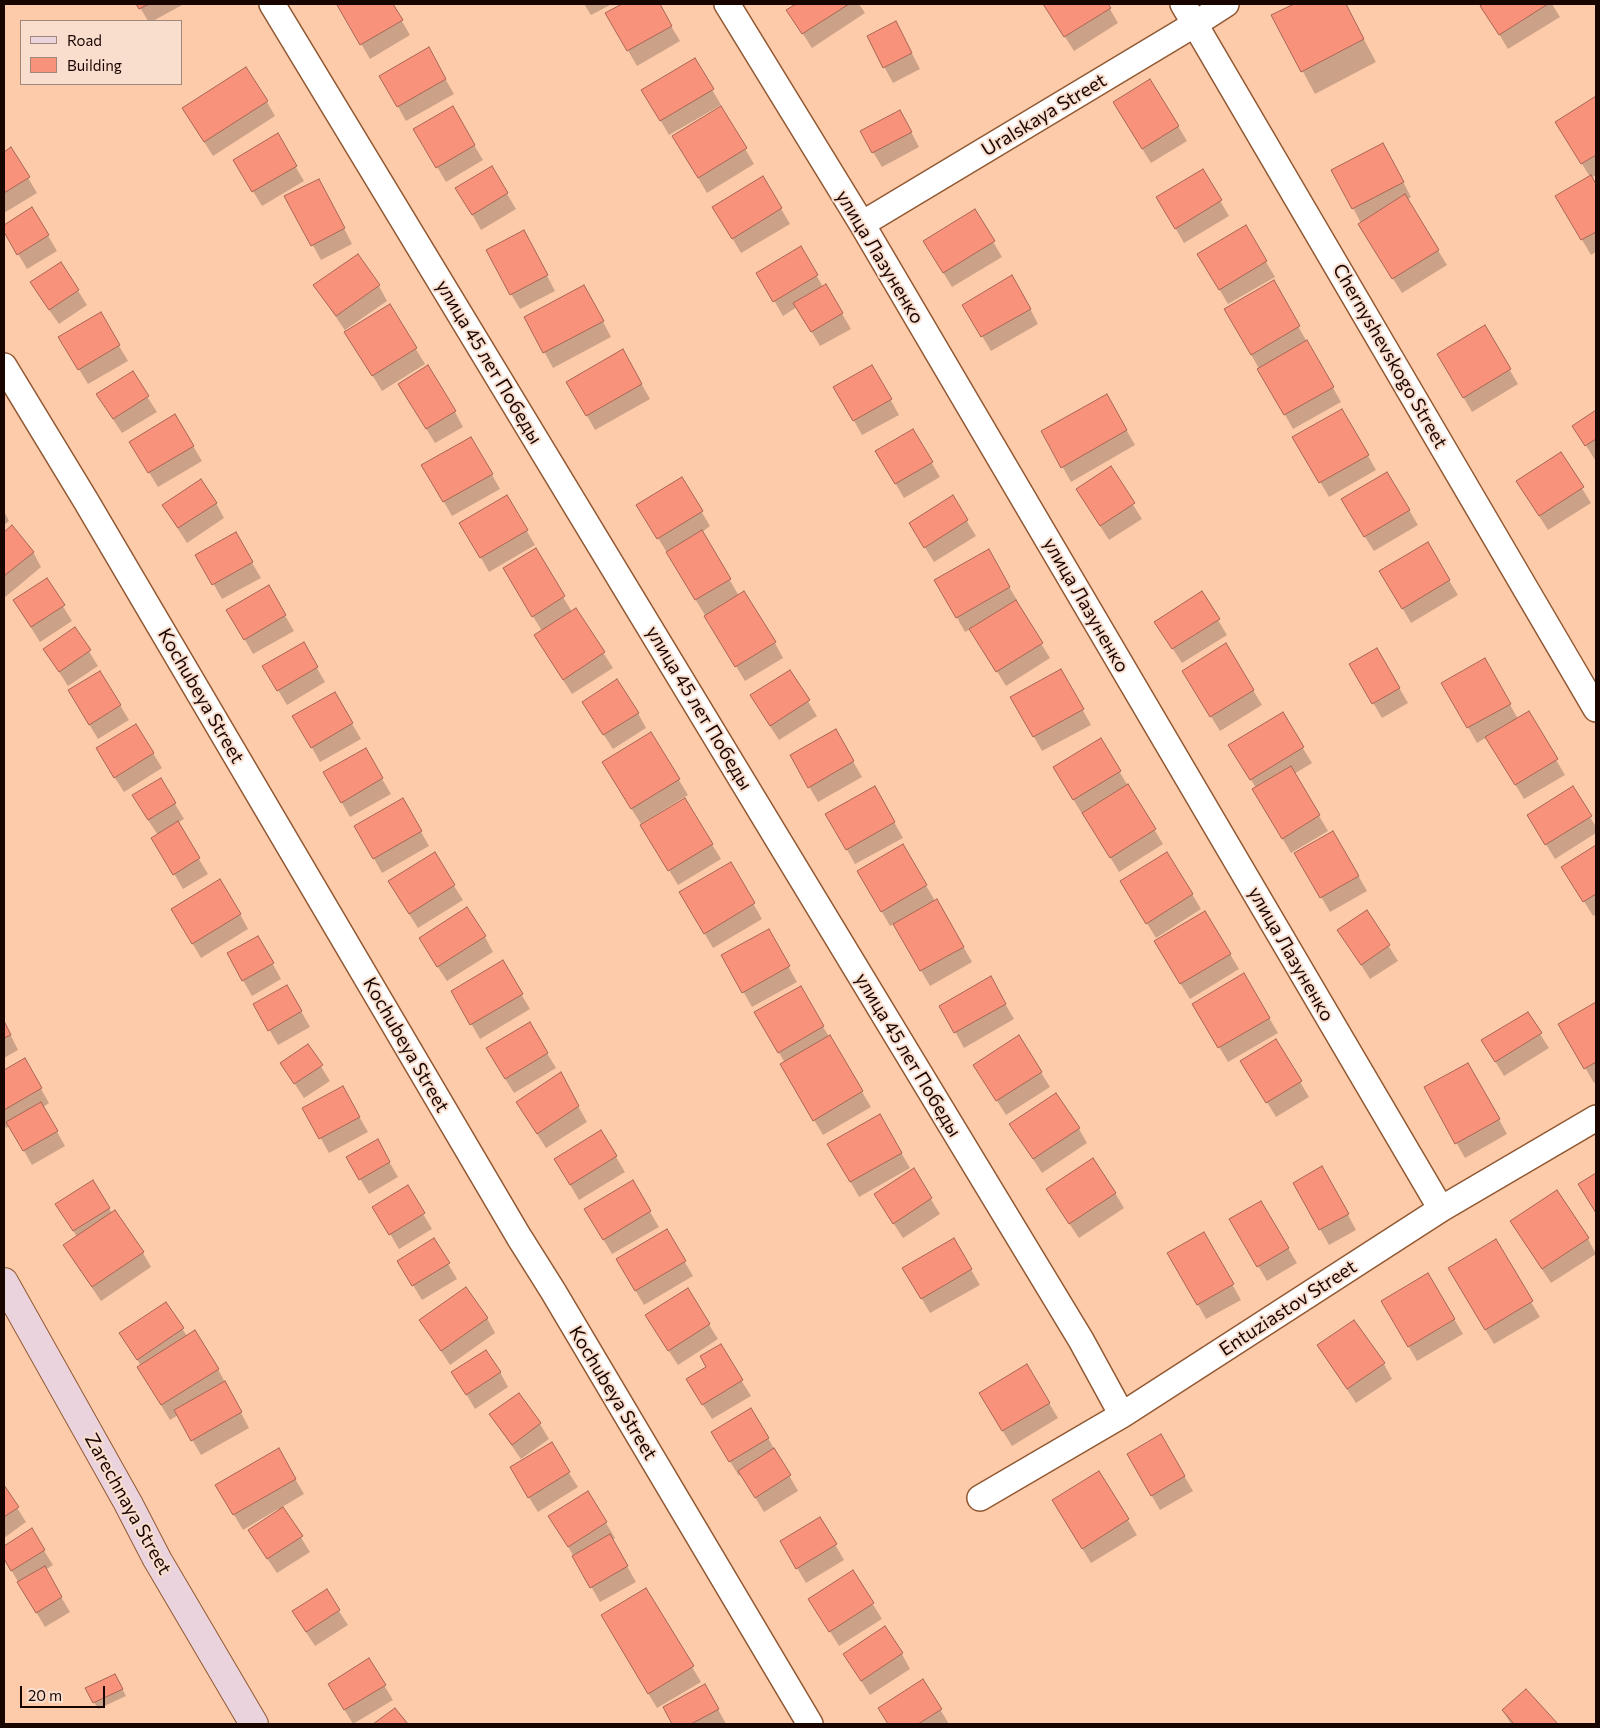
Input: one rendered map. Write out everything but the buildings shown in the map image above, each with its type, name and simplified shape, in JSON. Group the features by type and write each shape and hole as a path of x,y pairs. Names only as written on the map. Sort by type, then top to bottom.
{"main road":[{"name":"Zarechnaya Street","path":"4,1282 157,1558 254,1724"}],"street":[{"name":"улица 45 лет Победы","path":"272,4 1081,1340 1122,1414"},
{"name":"улица Лазуненко","path":"727,4 862,224 1441,1209"},
{"name":"Uralskaya Street","path":"862,224 1189,14 1226,4"},
{"name":"Chernyshevskogo Street","path":"1189,14 1596,709"},
{"name":"Kochubeya Street","path":"4,366 810,1724"},
{"name":"Entuziastov Street","path":"980,1498 1122,1414 1441,1209 1596,1118"}]}
